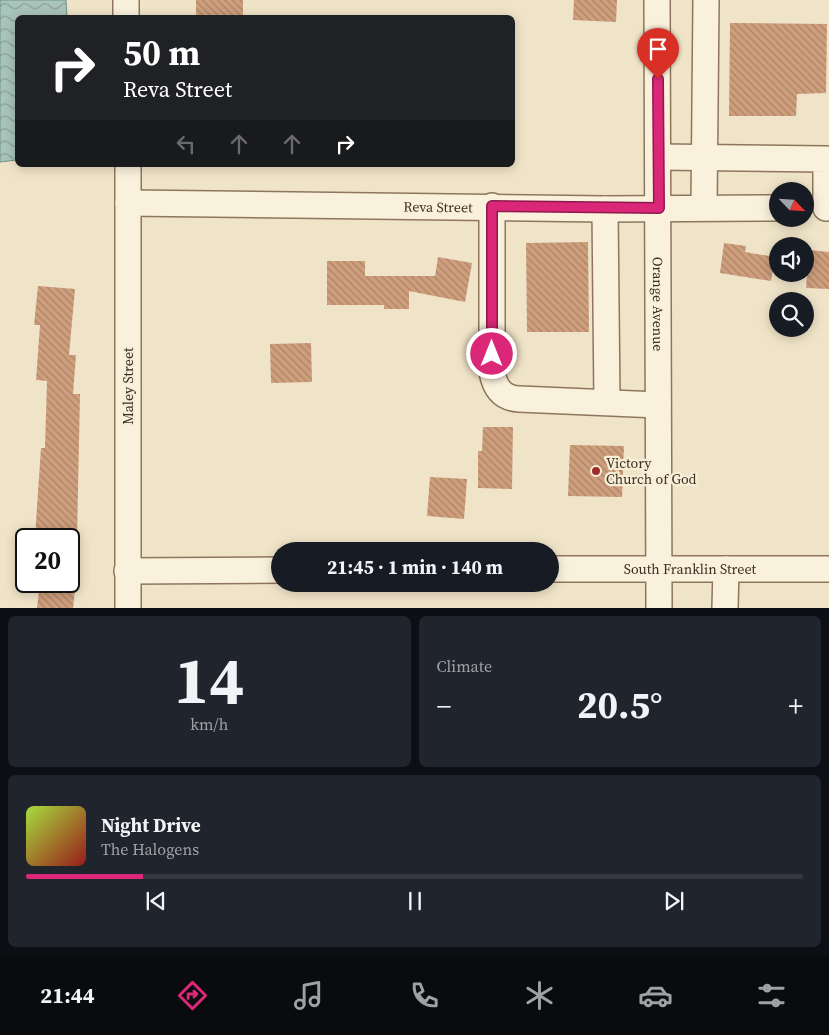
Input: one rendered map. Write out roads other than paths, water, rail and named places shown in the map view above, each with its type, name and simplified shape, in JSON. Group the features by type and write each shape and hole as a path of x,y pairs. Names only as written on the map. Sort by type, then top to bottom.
{"street":[{"path":"126,0 126,15"},
{"name":"Orange Avenue","path":"657,0 659,608"},
{"path":"704,207 706,157 706,0"},
{"path":"658,157 826,160 820,208"},
{"name":"Maley Street","path":"128,167 128,608"},
{"name":"Reva Street","path":"128,203 492,206 604,209 769,208"},
{"path":"492,206 492,372 494,384 509,398 658,404"},
{"path":"604,209 607,402"},
{"name":"South Franklin Street","path":"559,569 829,569"},
{"path":"725,608 726,569"},
{"path":"128,571 271,570"}],"water":[{"path":"0,0 66,0 67,15 15,15 15,160 0,162"}],"place":[{"name":"Victory Church of God","path":"596,471"}]}
